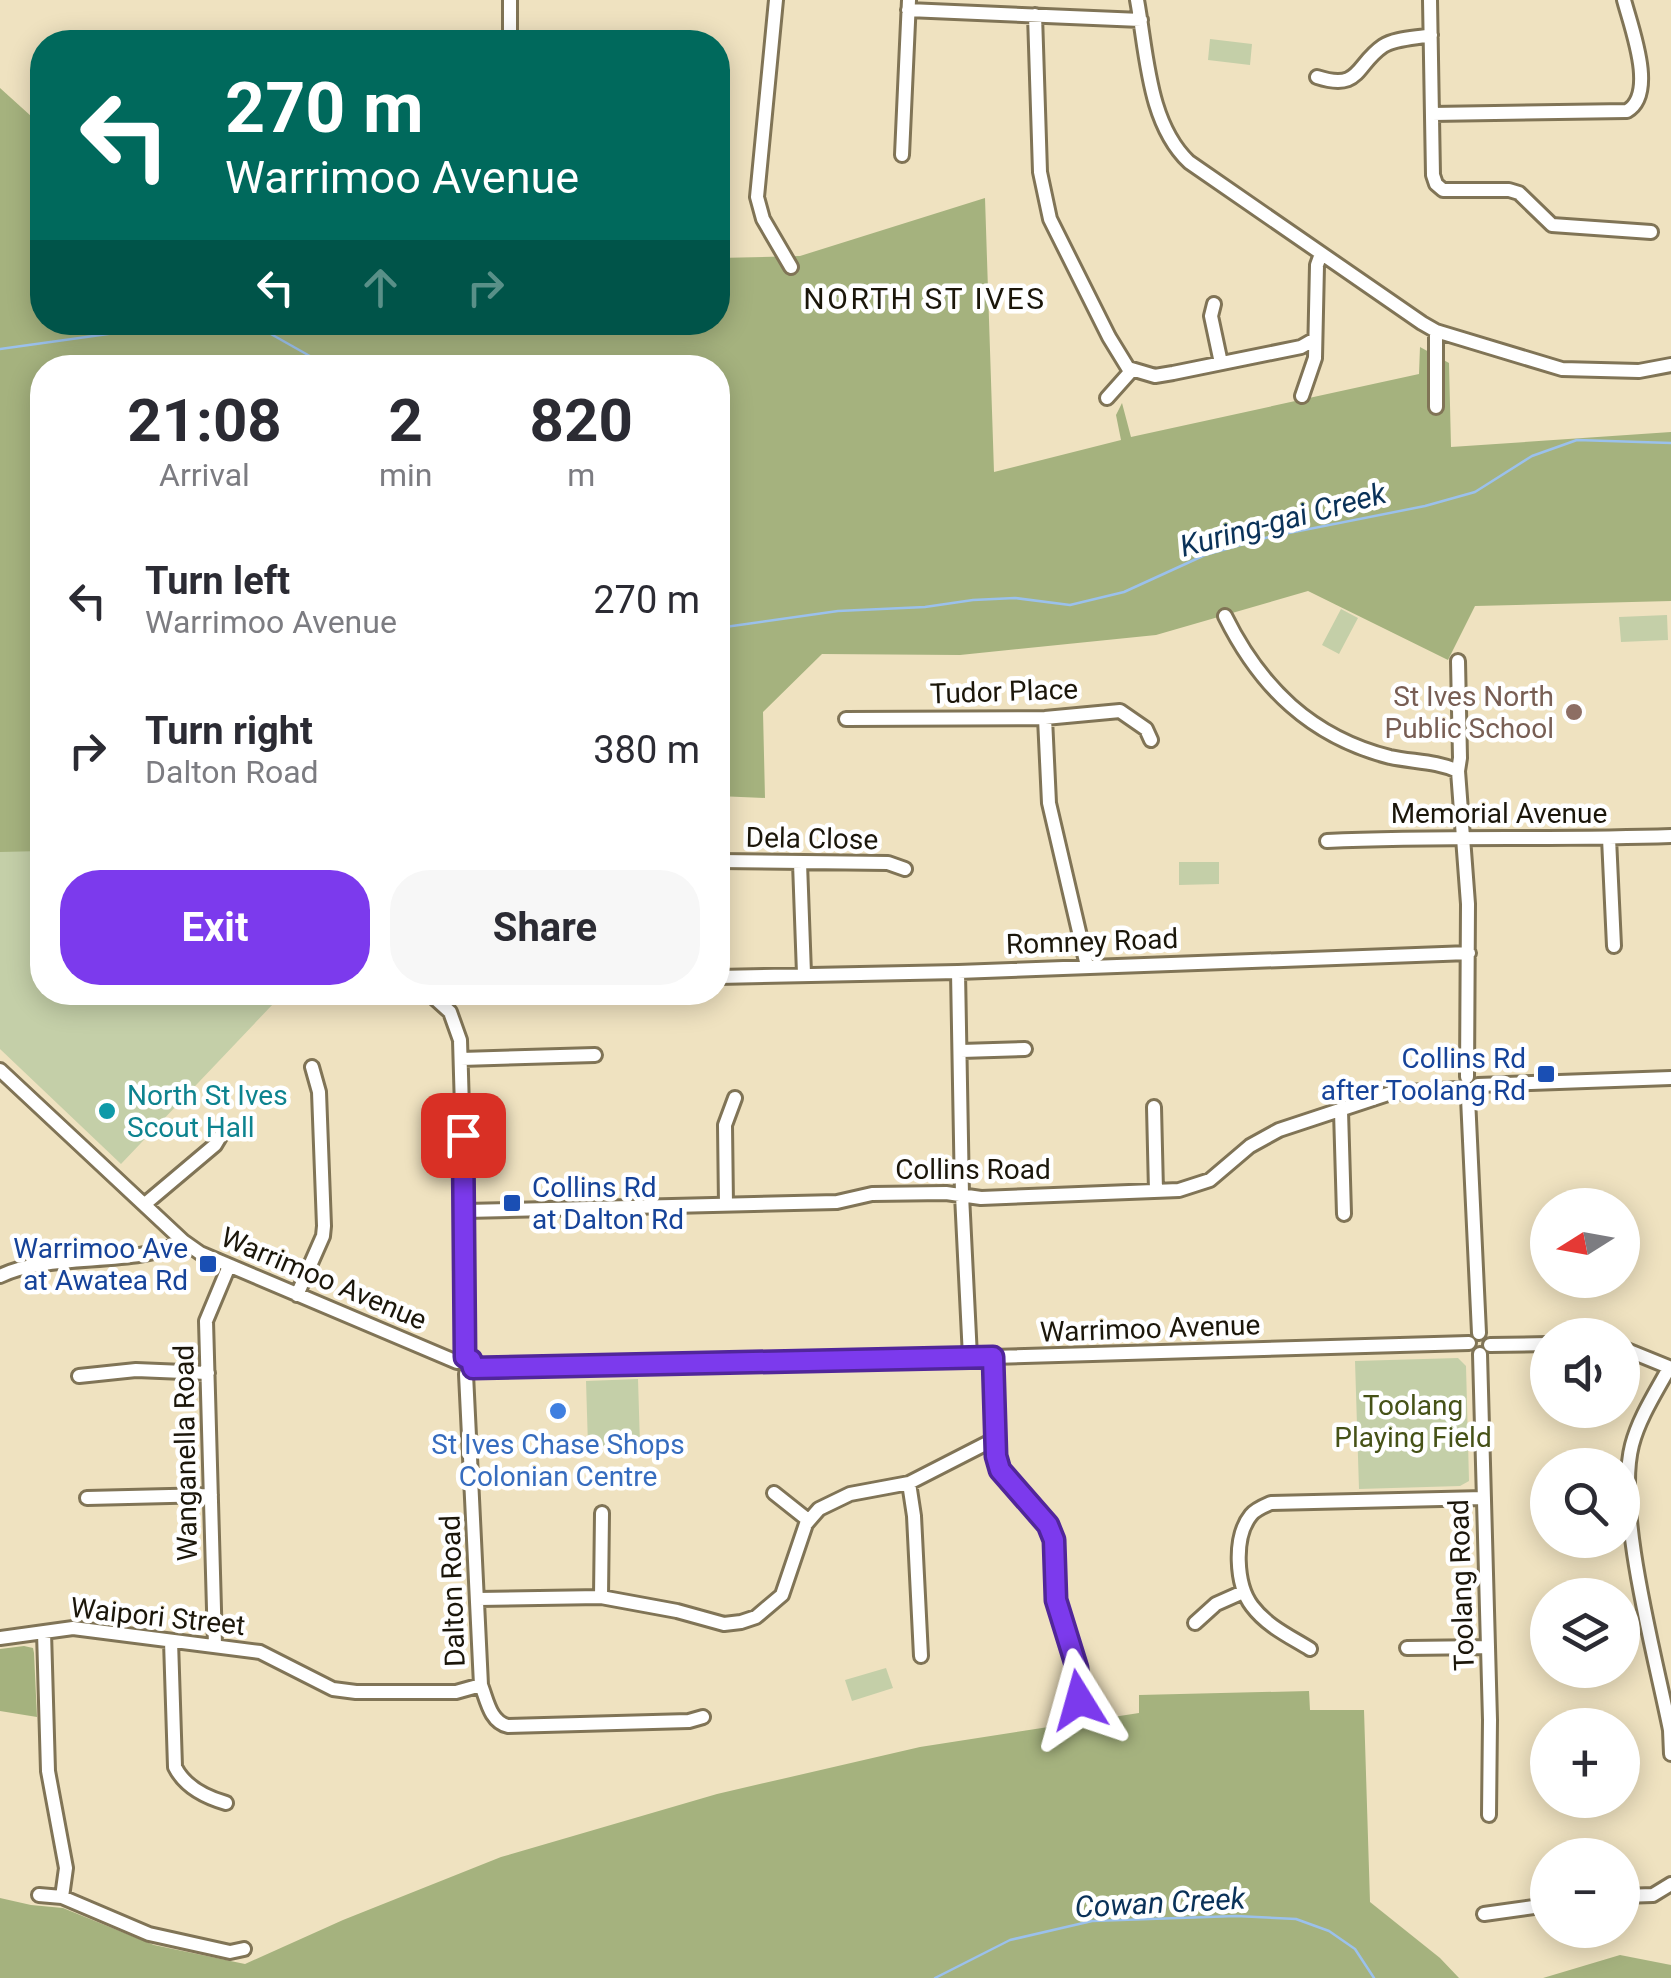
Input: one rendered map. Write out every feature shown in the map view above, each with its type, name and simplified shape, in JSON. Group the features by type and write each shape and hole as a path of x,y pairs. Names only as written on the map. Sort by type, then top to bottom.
{"street":[{"path":"510,0 510,30"},
{"path":"776,0 757,197 763,219 791,267"},
{"path":"1138,0 1158,109 1173,147 1321,254 1436,330 1562,368 1639,371 1671,364"},
{"path":"1430,0 1432,175 1436,184 1444,190 1519,193 1552,225 1651,232"},
{"path":"1432,114 1628,111 1635,107 1642,89 1640,64 1624,0"},
{"path":"902,155 908,5 1141,20"},
{"path":"1035,15 1040,172 1050,219 1120,358 1132,370 1155,376 1301,347 1315,339"},
{"path":"1317,76 1347,81 1386,43 1431,35"},
{"path":"1302,396 1315,358 1321,254"},
{"path":"1214,304 1212,316 1221,363"},
{"path":"1436,330 1436,407"},
{"path":"1107,398 1132,370"},
{"path":"1226,616 1252,665 1269,687 1314,724 1366,750 1442,764 1458,771"},
{"path":"1458,661 1458,771 1472,1081"},
{"name":"Tudor Place","path":"846,719 1046,718 1120,711 1146,728 1151,740"},
{"path":"1046,718 1049,802 1087,966"},
{"name":"Memorial Avenue","path":"1327,841 1671,836"},
{"path":"1610,838 1614,946"},
{"name":"Dela Close","path":"730,861 888,863 905,869"},
{"path":"800,864 804,974"},
{"name":"Romney Road","path":"730,976 958,972 1469,953"},
{"path":"958,972 970,1357"},
{"name":"Dalton Road","path":"442,1005 450,1012 460,1040 465,1365 481,1685"},
{"path":"961,1051 1025,1049"},
{"path":"461,1059 595,1056"},
{"path":"297,1295 324,1226 319,1092 312,1068"},
{"name":"Warrimoo Avenue","path":"0,1070 183,1242 230,1266 465,1365 993,1357 1474,1338"},
{"path":"1530,1345 1485,1349 1486,1335 1474,1338 1460,1080 1671,1078"},
{"name":"Collins Road","path":"465,1211 837,1202 872,1194 982,1198 1191,1188 1225,1169 1265,1135 1391,1093 1462,1094"},
{"path":"726,1205 724,1125 735,1098"},
{"path":"1154,1107 1156,1192"},
{"path":"1341,1111 1344,1214"},
{"path":"145,1204 221,1135"},
{"path":"0,1276 25,1267 160,1250 183,1242"},
{"name":"Wanganella Road","path":"215,1645 206,1321 230,1266"},
{"name":"Toolang Road","path":"1485,1349 1489,1814"},
{"path":"1640,1356 1670,1368 1636,1431 1628,1464 1632,1535 1670,1730 1671,1754"},
{"path":"993,1357 995,1439 1000,1470 1048,1525 1054,1540 1056,1600 1077,1668 1079,1700"},
{"path":"79,1376 136,1370 208,1373"},
{"path":"478,1599 601,1597 724,1624 756,1617 782,1594 808,1520 833,1500 909,1482 995,1439"},
{"path":"909,1482 921,1656"},
{"path":"774,1493 808,1520"},
{"path":"87,1498 211,1495"},
{"path":"1310,1649 1268,1624 1243,1592 1240,1546 1253,1512 1272,1503 1484,1498"},
{"path":"601,1597 602,1512"},
{"path":"1195,1622 1216,1604 1243,1592"},
{"name":"Waipori Street","path":"0,1638 73,1628 215,1645 275,1657 334,1689 456,1692 481,1685"},
{"path":"44,1632 48,1771 66,1868 62,1896"},
{"path":"171,1640 175,1768 187,1784 212,1799 226,1802"},
{"path":"1407,1648 1487,1647"},
{"path":"481,1685 494,1718 508,1726 703,1718"},
{"path":"1640,1895 1654,1895 1671,1884"},
{"path":"39,1896 62,1896 149,1934 230,1952 244,1950"},
{"path":"1484,1914 1530,1908"}],"green space":[{"path":"1210,39 1252,44 1250,65 1208,60"},
{"path":"0,88 30,115 30,335 730,335 730,258 800,256 985,198 994,472 1121,440 1116,415 1122,403 1131,437 1419,374 1420,347 1449,363 1451,447 1671,432 1671,601 1475,606 1448,660 1308,591 1156,635 960,655 822,654 763,712 765,798 730,797 730,355 30,355 30,851 0,852"},
{"path":"0,89 30,255 30,335 42,335 42,355 30,355 30,1005 272,1005 121,1164 0,1049"},
{"path":"1341,609 1358,618 1339,654 1322,645"},
{"path":"1667,615 1668,640 1621,642 1619,617"},
{"path":"1179,862 1219,862 1219,884 1179,885"},
{"name":"Toolang Playing Field","path":"1458,1358 1466,1366 1469,1481 1460,1486 1359,1489 1355,1361"},
{"path":"638,1379 640,1445 588,1446 586,1381"},
{"path":"33,1648 34,1653 37,1717 0,1711 0,1649"},
{"path":"886,1668 893,1688 852,1701 845,1680"},
{"path":"1309,1691 1310,1710 1364,1710 1370,1902 1459,1978 0,1978 0,1898 63,1908 154,1945 245,1964 501,1857 717,1794 920,1747 1139,1713 1139,1695"},
{"path":"1620,1955 1671,1965 1671,1978 1543,1978"}],"waterway":[{"name":"Kuring-gai Creek","path":"0,349 101,335"},
{"name":"Kuring-gai Creek","path":"273,335 308,355"},
{"name":"Kuring-gai Creek","path":"730,626 838,611 925,607 973,600 1015,598 1070,605 1124,592 1205,555 1269,537 1425,506 1475,492 1532,456 1577,440 1671,443"},
{"name":"Cowan Creek","path":"935,1978 1010,1940 1092,1921 1236,1916 1296,1919 1329,1931 1355,1949 1374,1978"}],"place":[{"name":"St Ives North Public School","path":"1574,712"},
{"name":"Collins Rd after Toolang Rd","path":"1546,1074"},
{"name":"North St Ives Scout Hall","path":"107,1111"},
{"name":"Collins Rd at Dalton Rd","path":"512,1203"},
{"name":"Warrimoo Ave at Awatea Rd","path":"208,1264"},
{"name":"St Ives Chase Shops Colonian Centre","path":"558,1411"}],"district":[{"name":"NORTH ST IVES","path":"925,299"}],"route":[{"path":"463,1135 465,1357 471,1360 473,1368 993,1357 996,1456 1000,1470 1048,1525 1054,1540 1056,1600 1077,1668 1079,1700"}]}
